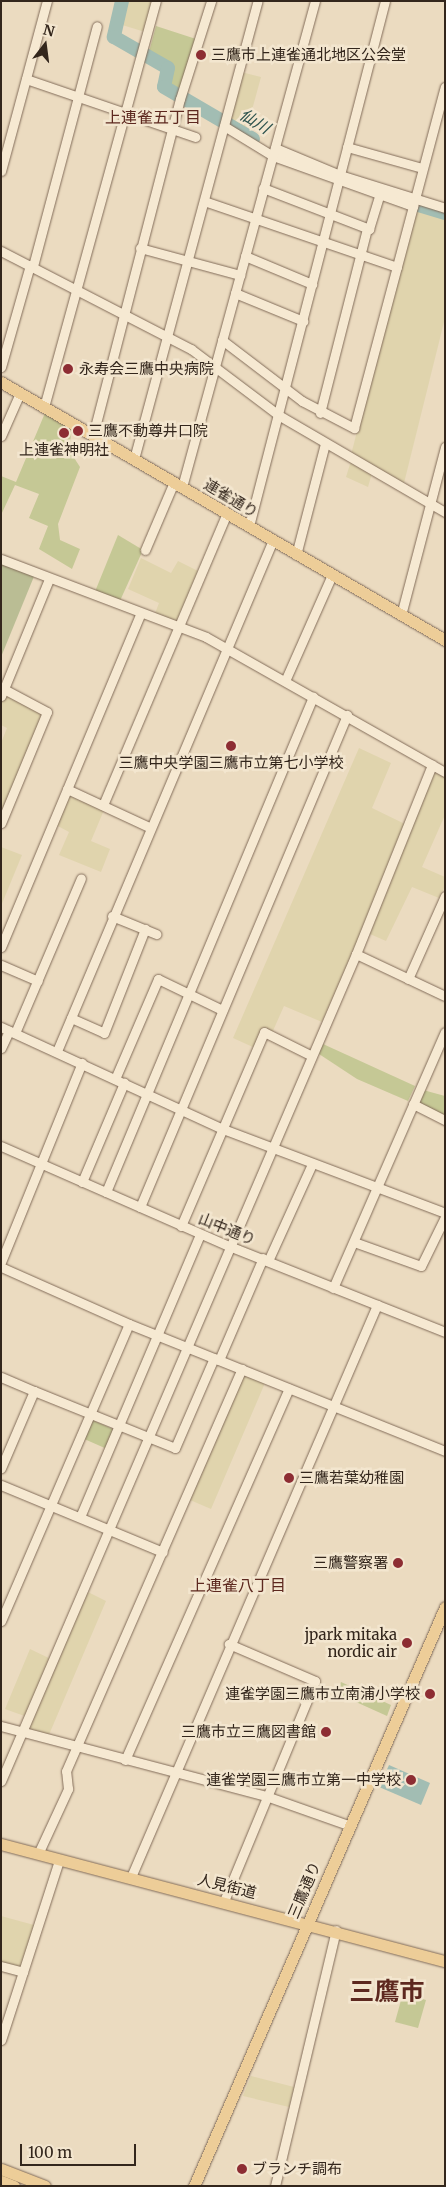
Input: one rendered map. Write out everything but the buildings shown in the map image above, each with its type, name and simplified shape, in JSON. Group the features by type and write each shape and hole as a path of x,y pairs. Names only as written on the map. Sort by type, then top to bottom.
{"main road":[{"name":"連雀通り","path":"1,382 445,640"},
{"name":"三鷹通り","path":"194,2186 348,1825 445,1607"},
{"name":"人見街道","path":"1,1844 306,1922 445,1960"},
{"path":"1,2169 45,2186"}],"street":[{"path":"1,171 47,1"},
{"path":"44,406 156,1"},
{"path":"92,435 180,99 211,1"},
{"path":"134,459 258,1"},
{"path":"145,550 178,485 236,293 315,1"},
{"path":"249,526 280,416 385,1"},
{"path":"1,367 32,266 97,26"},
{"path":"26,79 195,136"},
{"path":"222,340 320,412 354,428 445,87"},
{"path":"226,122 274,152 378,196 445,208"},
{"path":"347,147 422,168"},
{"path":"339,179 414,202"},
{"path":"263,188 330,217 367,229"},
{"path":"320,412 367,229 378,196"},
{"path":"204,201 322,244 397,267"},
{"path":"140,248 240,275"},
{"path":"1,251 168,336 215,365 280,416 324,444 445,512"},
{"path":"245,256 312,284"},
{"path":"236,293 303,321"},
{"path":"1,436 20,393"},
{"path":"296,555 324,444"},
{"path":"401,615 445,447"},
{"path":"103,805 227,513"},
{"path":"57,1051 149,827 273,540"},
{"path":"1,559 227,647 445,772"},
{"path":"285,681 332,575"},
{"path":"1,823 47,712 3,692 49,579"},
{"path":"1,947 140,614"},
{"path":"106,1192 313,696"},
{"path":"140,1207 346,715"},
{"path":"1,1781 310,1055 356,954 432,765"},
{"path":"67,789 149,827"},
{"path":"1,1048 8,1030 38,981 81,878"},
{"path":"408,979 445,896"},
{"path":"112,916 156,934"},
{"path":"71,1018 104,1033 145,929"},
{"path":"356,954 445,996"},
{"path":"1,965 38,981"},
{"path":"115,1079 158,979 190,992 222,1010"},
{"path":"8,1030 57,1051 180,1110 270,1149 378,1187 445,1215 421,1266 354,1242"},
{"path":"181,1226 264,1032 310,1055"},
{"path":"333,1288 445,1032"},
{"path":"1,1262 82,1063"},
{"path":"82,1182 124,1083"},
{"path":"413,1104 445,1120"},
{"name":"山中通り","path":"1,1146 200,1234 445,1332"},
{"path":"1,1377 89,1416 175,1448 216,1359 312,1164"},
{"path":"80,1517 200,1234"},
{"path":"1,1267 186,1348 445,1451"},
{"path":"130,1877 173,1771 377,1305"},
{"path":"1,1621 129,1324"},
{"path":"38,1854 68,1789 66,1771 242,1369"},
{"path":"125,1760 289,1388"},
{"path":"1,1468 34,1391"},
{"path":"1,1485 163,1552"},
{"path":"224,1901 266,1796 316,1682 229,1644"},
{"path":"1,1726 77,1749 173,1771 266,1796 348,1825"},
{"path":"1,2040 59,1860"},
{"path":"275,2186 336,1930"},
{"path":"1,1966 23,1972"}],"shaded area":[{"path":"124,1 153,1 145,32 119,24"},
{"path":"241,72 261,77 246,132 229,119"},
{"path":"414,207 445,216 445,318 404,483 351,455"},
{"path":"351,461 372,473 368,487 346,477"},
{"path":"141,558 171,573 178,561 198,571 177,624 154,616 159,603 128,589"},
{"path":"7,693 44,713 1,816 1,743 7,728 1,725 1,703"},
{"path":"359,748 391,763 372,808 409,826 433,769 445,775 445,815 422,867 445,877 445,886 439,898 412,887 386,941 363,931 322,1022 284,1006 272,1033 255,1048 233,1038"},
{"path":"70,793 104,810 91,841 110,849 101,872 59,855 69,832 56,825"},
{"path":"1,847 22,855 1,906"},
{"path":"244,1373 265,1383 211,1509 190,1500"},
{"path":"86,1591 106,1601 48,1737 25,1730 30,1718 5,1709 30,1649 55,1661"},
{"path":"389,1765 430,1783 421,1805 379,1787"},
{"path":"1,1916 34,1925 22,1967 1,1962"},
{"path":"251,2076 294,2087 289,2107 243,2096"}],"green space":[{"path":"156,26 196,39 180,90 166,81 170,65 149,52"},
{"path":"45,413 72,428 69,450 80,467 58,524 60,540 80,549 72,569 39,549 48,526 29,518 39,494 15,485 1,515 1,476 16,482"},
{"path":"118,535 143,550 119,603 94,594"},
{"path":"1,561 35,574 1,657"},
{"path":"323,1044 415,1086 408,1101 357,1079 319,1054"},
{"path":"423,1090 445,1096 445,1117 417,1104"},
{"path":"90,1419 115,1430 107,1449 82,1438"},
{"path":"341,1682 391,1705 387,1716 336,1693"},
{"path":"403,1993 426,2000 418,2028 395,2022"}],"waterway":[{"name":"仙川","path":"122,1 114,37 168,68 164,87 253,139"},
{"name":"仙川","path":"402,200 445,213"}],"place":[{"name":"三鷹市上連雀通北地区公会堂","path":"201,55"},
{"name":"永寿会三鷹中央病院","path":"68,369"},
{"name":"三鷹不動尊井口院","path":"78,431"},
{"name":"上連雀神明社","path":"64,433"},
{"name":"三鷹中央学園三鷹市立第七小学校","path":"231,746"},
{"name":"三鷹若葉幼稚園","path":"289,1478"},
{"name":"三鷹警察署","path":"398,1563"},
{"name":"jpark mitaka nordic air","path":"407,1643"},
{"name":"連雀学園三鷹市立南浦小学校","path":"430,1694"},
{"name":"三鷹市立三鷹図書館","path":"326,1732"},
{"name":"連雀学園三鷹市立第一中学校","path":"411,1780"},
{"name":"ブランチ調布","path":"242,2169"}],"district":[{"name":"上連雀五丁目","path":"153,117"},
{"name":"上連雀八丁目","path":"238,1585"},
{"name":"三鷹市","path":"387,1991"}]}
